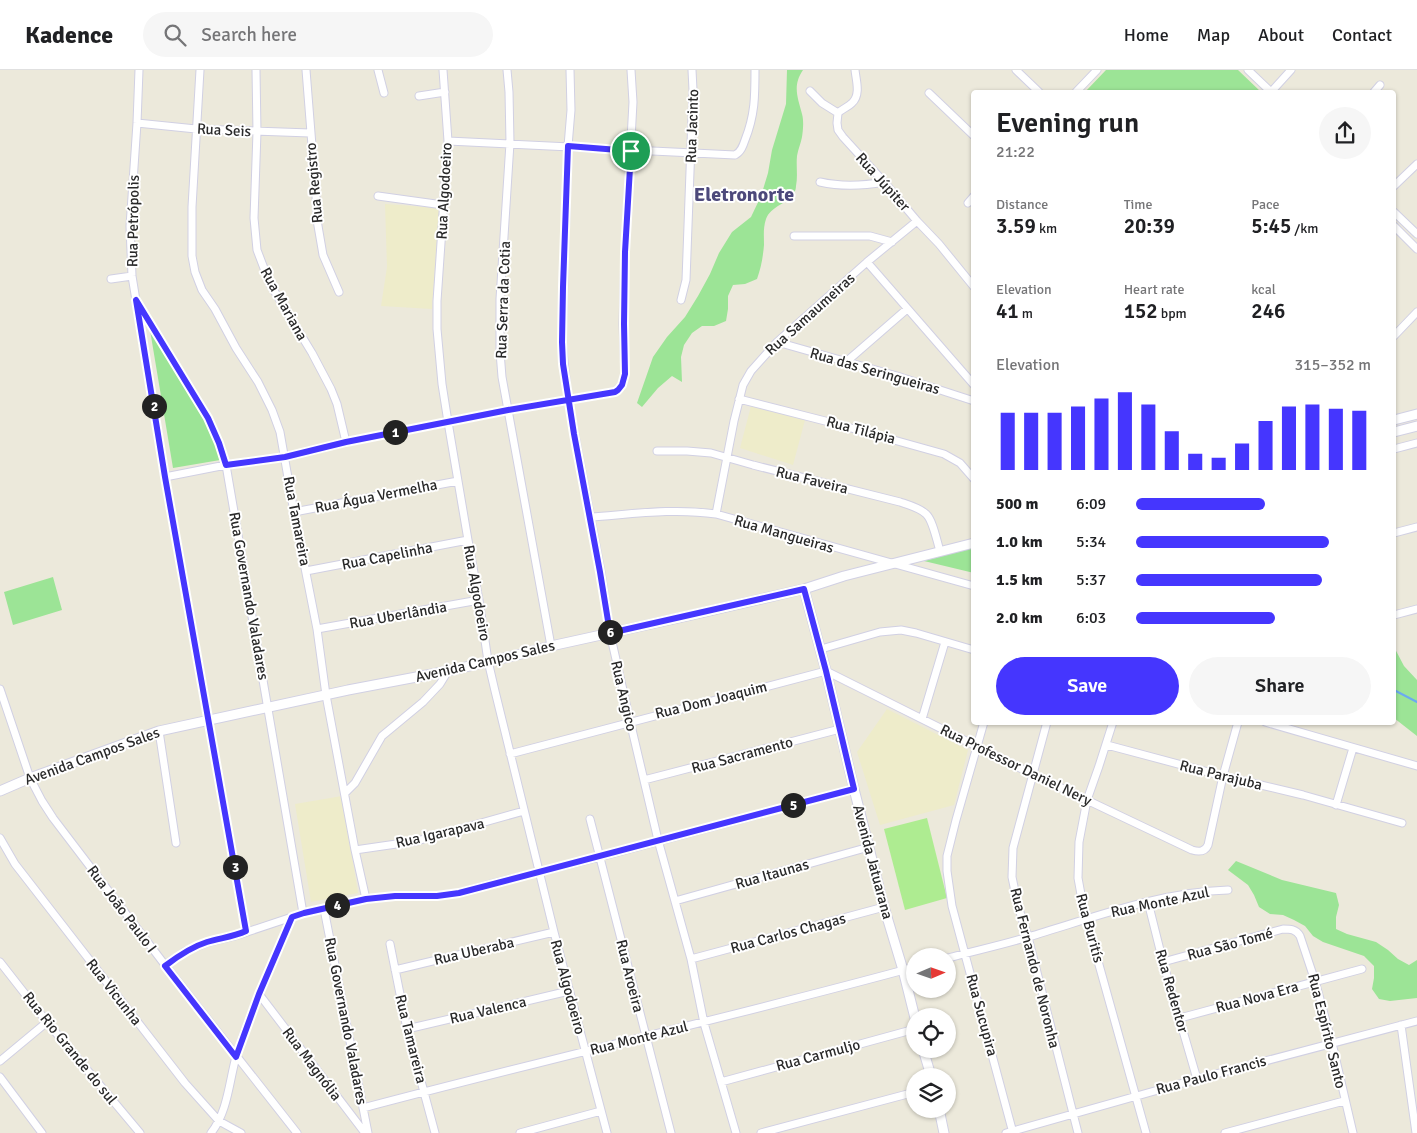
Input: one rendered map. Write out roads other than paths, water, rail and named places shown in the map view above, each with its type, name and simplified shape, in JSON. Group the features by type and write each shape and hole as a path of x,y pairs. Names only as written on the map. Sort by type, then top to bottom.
{"street":[{"name":"Rua Petrópolis","path":"139,70 130,226 132,276 165,477 246,931"},
{"name":"Rua Tamareira","path":"200,70 192,222 192,256 195,272 202,290 258,382 272,410 280,432 317,629 326,695 366,899"},
{"name":"Rua Mariana","path":"256,70 257,132 254,218 256,250 270,284 312,353 331,389 346,442"},
{"name":"Rua Registro","path":"306,70 316,196 316,220 323,255 339,292"},
{"path":"378,70 384,93"},
{"name":"Rua Algodoeiro","path":"443,70 448,141 437,301 437,329 442,384 488,661 554,932 607,1133"},
{"name":"Rua Serra da Cotia","path":"507,70 510,92 510,143 500,299 500,352 508,410 551,646"},
{"name":"Rua Angico","path":"570,70 571,110 568,146 562,342 568,399 591,517 610,633 630,721 658,840 691,960 704,1023 736,1133"},
{"path":"165,477 226,465 285,457 346,442 508,410 615,392 622,385 625,374 625,252 633,102 631,70"},
{"name":"Rua Jacinto","path":"681,300 686,280 694,90 692,70"},
{"path":"448,141 731,155 738,153 751,126 754,110 755,70"},
{"path":"810,91 822,103 838,112 852,103 857,97 855,70"},
{"path":"1016,70 1037,90"},
{"path":"1078,90 1097,70"},
{"path":"1248,70 1269,90"},
{"path":"1273,90 1291,70"},
{"path":"1376,90 1380,85"},
{"path":"419,96 445,92"},
{"path":"929,93 971,133"},
{"name":"Rua Júpiter","path":"838,112 837,124 842,137 884,182 971,283"},
{"name":"Rua Seis","path":"137,124 196,129 310,133"},
{"path":"1396,184 1417,164"},
{"path":"820,182 844,186 884,182"},
{"path":"378,196 443,205"},
{"path":"968,203 971,200"},
{"path":"1396,216 1417,234"},
{"name":"Rua Samaumeiras","path":"716,514 739,399 751,371 777,342 867,262 917,221"},
{"path":"1396,228 1417,249"},
{"path":"794,236 870,236 892,242"},
{"path":"867,262 971,382"},
{"path":"111,279 132,276"},
{"name":"Rua Governando Valadares","path":"136,300 208,418 226,465 304,913"},
{"path":"846,362 907,309"},
{"path":"1396,334 1417,312"},
{"name":"Rua das Seringueiras","path":"777,342 897,376 971,400"},
{"name":"Rua Tilápia","path":"739,399 944,454 960,463 971,476"},
{"path":"1396,419 1417,414"},
{"path":"1396,431 1417,426"},
{"path":"1396,448 1417,443"},
{"name":"Rua Faveira","path":"657,451 711,453 917,508 927,514 940,551"},
{"name":"Rua Água Vermelha","path":"294,512 458,481"},
{"name":"Rua Mangueiras","path":"591,517 672,511 716,514 971,585"},
{"path":"1396,532 1417,527"},
{"name":"Rua Capelinha","path":"306,571 468,540"},
{"name":"Avenida Campos Sales","path":"0,791 30,778 159,731 448,671 804,589 844,576 971,544"},
{"name":"Avenida Jatuarana","path":"804,589 884,907 912,1008"},
{"name":"Rua Uberlândia","path":"317,629 479,600"},
{"path":"1396,614 1417,609"},
{"path":"820,649 889,630 902,630 971,649"},
{"path":"922,718 945,642"},
{"path":"345,793 356,783 382,736 423,702 440,684 448,671"},
{"name":"Rua Dom Joaquim","path":"510,754 826,671"},
{"name":"Rua Professor Daniel Nery","path":"826,671 1032,774 1192,850 1201,851 1206,849 1208,845 1223,776"},
{"name":"Rua João Paulo I","path":"0,688 30,778 42,801 165,966 297,1133"},
{"name":"Rua Sucupira","path":"983,725 956,820 947,856 946,870 952,906 1011,1132"},
{"name":"Rua Fernando de Noronha","path":"1046,725 1013,848 1012,877 1078,1133"},
{"name":"Rua Buritís","path":"1112,725 1087,800 1079,842 1079,888 1146,1133"},
{"path":"1223,776 1237,725"},
{"path":"1275,725 1417,766"},
{"name":"Rua Sacramento","path":"644,780 840,729"},
{"path":"159,731 176,843"},
{"name":"Rua Parajuba","path":"1106,745 1302,795 1402,823"},
{"path":"1336,805 1353,748"},
{"path":"165,966 186,951 206,943 235,936 304,913 366,899 395,896 448,895 600,857 854,789"},
{"name":"Rua Igarapava","path":"355,850 417,841 524,812"},
{"name":"Rua Aroeira","path":"590,819 671,1133"},
{"name":"Rua Vicunha","path":"0,838 15,864 160,1052 206,1108 219,1121 241,1133"},
{"name":"Rua Itaunas","path":"674,901 869,847"},
{"name":"Rua Monte Azul","path":"956,956 1148,902 1194,893 1228,890"},
{"name":"Rua Redentor","path":"1148,902 1163,962 1197,1079"},
{"name":"Rua Carlos Chagas","path":"691,960 884,907"},
{"name":"Rua Governando Valadares","path":"324,909 367,1133"},
{"path":"211,1133 219,1121 228,1093 236,1057 259,994 292,917"},
{"name":"Rua São Tomé","path":"1163,962 1283,929 1297,931"},
{"name":"Rua Espírito Santo","path":"1297,931 1315,981 1353,1133"},
{"name":"Rua Uberaba","path":"394,970 554,932"},
{"name":"Rua Tamareira","path":"390,944 407,1029 434,1133"},
{"name":"Rua Rio Grande do sul","path":"0,962 47,1022 140,1133"},
{"name":"Rua Monte Azul","path":"363,1108 645,1036 704,1023 906,969"},
{"name":"Rua Nova Era","path":"1180,1018 1362,969"},
{"name":"Rua Valenca","path":"407,1029 569,991"},
{"name":"Rua Magnólia","path":"259,994 367,1133"},
{"name":"Rua Paulo Francis","path":"1011,1132 1197,1079 1417,1021"},
{"path":"0,1061 47,1022"},
{"path":"1401,1025 1416,1133"},
{"name":"Rua Carmuljo","path":"721,1082 906,1031"},
{"path":"0,1077 42,1133"},
{"path":"761,1133 906,1094"},
{"path":"1225,1133 1344,1101"},
{"path":"520,1133 601,1111"},
{"path":"941,1118 944,1133"}],"waterway":[{"path":"1396,691 1417,702"}],"district":[{"name":"Eletronorte","path":"744,194"}]}
